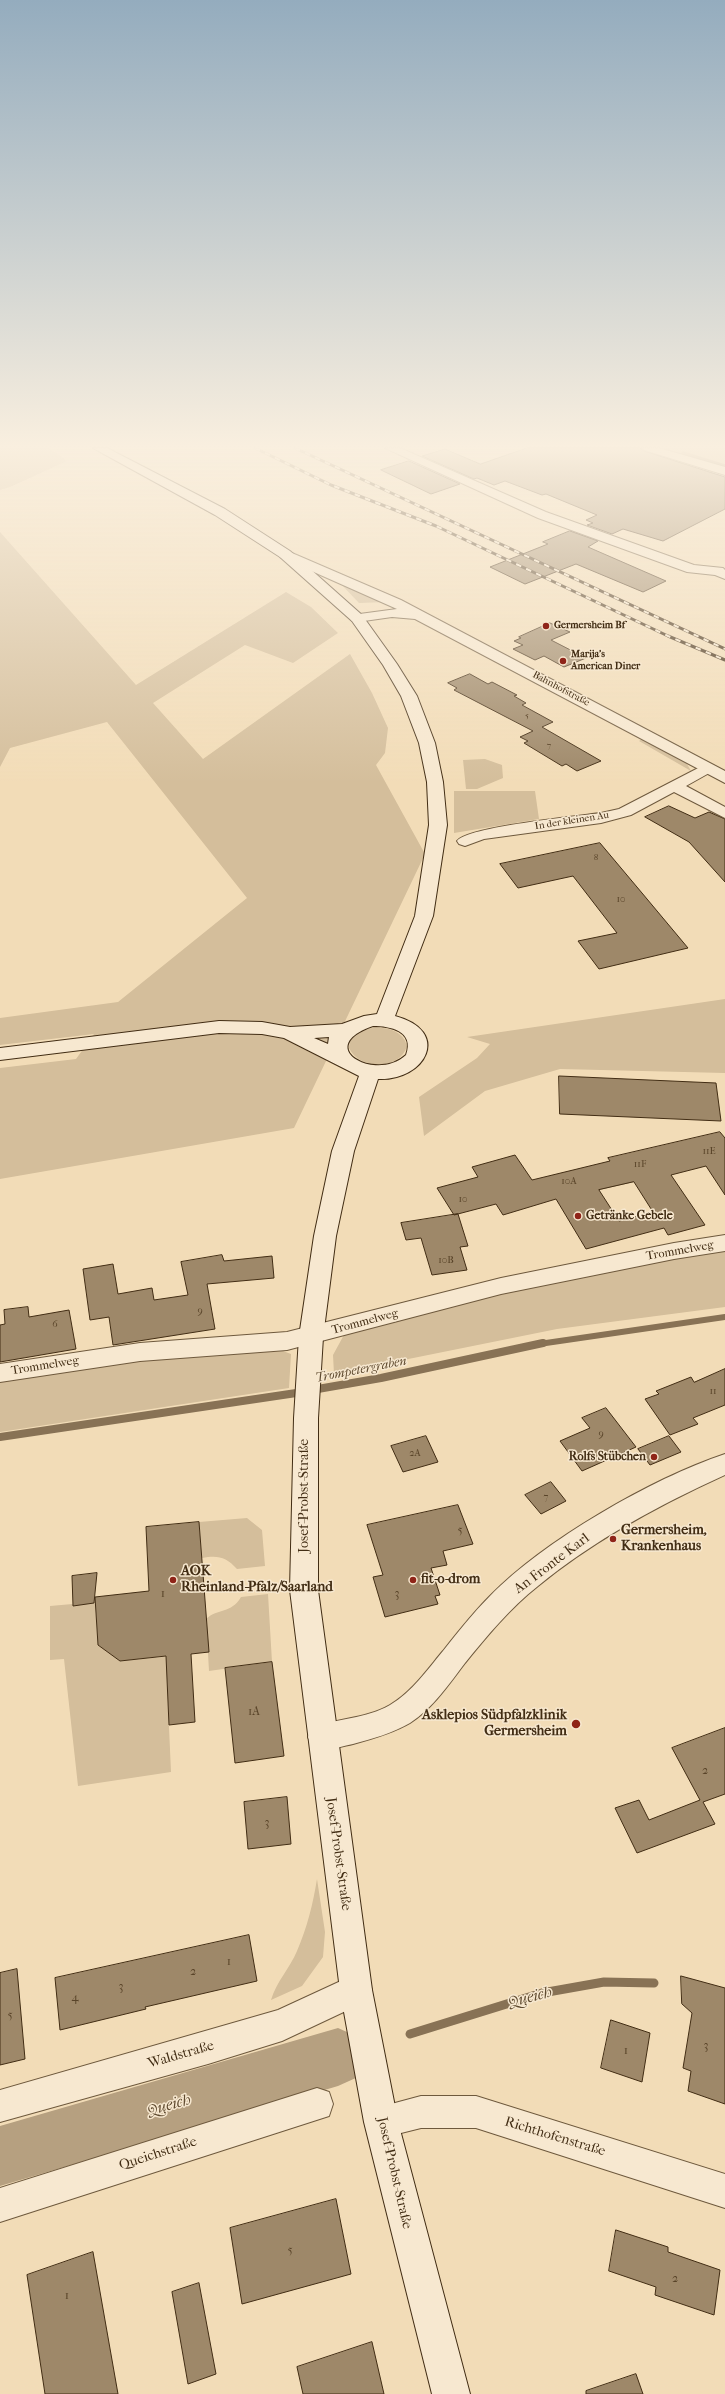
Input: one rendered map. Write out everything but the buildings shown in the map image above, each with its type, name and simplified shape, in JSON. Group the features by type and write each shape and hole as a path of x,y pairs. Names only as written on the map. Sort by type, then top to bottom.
{"main road":[{"path":"291,560 353,614 390,664 409,696 428,743 435,782 438,825 424,916 384,1020"},
{"name":"Bahnhofstraße","path":"298,560 400,605 725,778"},
{"path":"353,614 371,606 400,605"},
{"path":"353,614 392,613 421,616"},
{"path":"290,1033 311,1045 340,1057 348,1064 370,1072 384,1072 402,1068 415,1058 419,1050 419,1042 415,1034 397,1022 384,1020 359,1022 345,1030 337,1041 337,1050 340,1057"},
{"path":"0,1054 219,1027 262,1028 290,1033 345,1030"},
{"name":"Josef-Probst-Straße","path":"370,1072 343,1151 325,1236 315,1305 308,1370 306,1418 304,1590 356,1990 381,2122 451,2394"}],"street":[{"path":"666,560 692,569 723,572"},
{"name":"In der kleinen Au","path":"465,840 481,835 601,818 625,812 706,769"},
{"path":"675,786 725,813"},
{"name":"Trommelweg","path":"0,1373 140,1352 214,1348 287,1341 311,1337 501,1286 674,1251 725,1243"},
{"name":"An Fronte Karl","path":"322,1737 378,1724 399,1714 415,1703 481,1623 528,1578 599,1529 661,1495 725,1464"},
{"name":"Waldstraße","path":"0,2106 208,2048 282,2024 356,1990"},
{"name":"Queichstraße","path":"0,2205 317,2104"},
{"name":"Richthofenstraße","path":"381,2122 421,2112 476,2112 725,2191"}],"shaded area":[{"path":"0,560 25,560 136,685 286,592 311,607 338,633 293,663 245,645 153,703 203,759 350,654 372,693 388,728 385,753 376,765 425,854 294,1128 0,1179 0,1068 76,1059 94,1034 0,1045 0,1018 118,1002 247,898 107,722 10,748 0,767"},
{"path":"338,581 387,602 359,603"},
{"path":"642,739 687,764 691,771 639,741"},
{"path":"485,759 502,765 503,778 477,789 466,789 463,760"},
{"path":"454,791 535,791 539,819 454,833"},
{"path":"725,999 725,1073 560,1069 485,1091 424,1136 419,1097 477,1058 490,1044 467,1037"},
{"path":"372,1028 388,1029 402,1036 407,1046 403,1054 396,1060 379,1065 370,1064 354,1055 349,1048 351,1040 356,1034"},
{"path":"725,1247 725,1307 557,1329 334,1374 333,1355 345,1333 535,1285"},
{"path":"283,1351 291,1354 289,1388 0,1432 0,1378 141,1355 215,1355"},
{"path":"247,1518 262,1530 265,1566 237,1569 225,1559 217,1557 202,1558 199,1522"},
{"path":"268,1594 272,1662 209,1671 206,1619 215,1613 229,1609 241,1597"},
{"path":"95,1602 98,1645 120,1661 173,1656 167,1682 171,1772 78,1786 64,1659 50,1660 50,1606"},
{"path":"317,1879 325,1932 323,1957 302,1986 271,2000 276,1987 301,1942 314,1898"}],"waterway":[{"name":"Trompetergraben","path":"539,1344 725,1317"},
{"name":"Trompetergraben","path":"312,1390 381,1378 543,1343"},
{"name":"Trompetergraben","path":"0,1437 303,1392"},
{"name":"Queich","path":"410,2034 542,1993 604,1982 654,1983"},
{"name":"Queich","path":"0,2156 338,2057"}],"railway":[{"path":"507,560 668,636 725,660"},
{"path":"534,560 725,649"}],"place":[{"name":"Germersheim Bf","path":"546,626"},
{"name":"Marija's American Diner","path":"563,661"},
{"name":"Getränke Gebele","path":"578,1216"},
{"name":"Rolfs Stübchen","path":"654,1457"},
{"name":"Germersheim, Krankenhaus","path":"613,1539"},
{"name":"AOK Rheinland-Pfalz/Saarland","path":"173,1580"},
{"name":"fit-o-drom","path":"413,1580"},
{"name":"Asklepios Südpfalzklinik Germersheim","path":"576,1724"}]}
